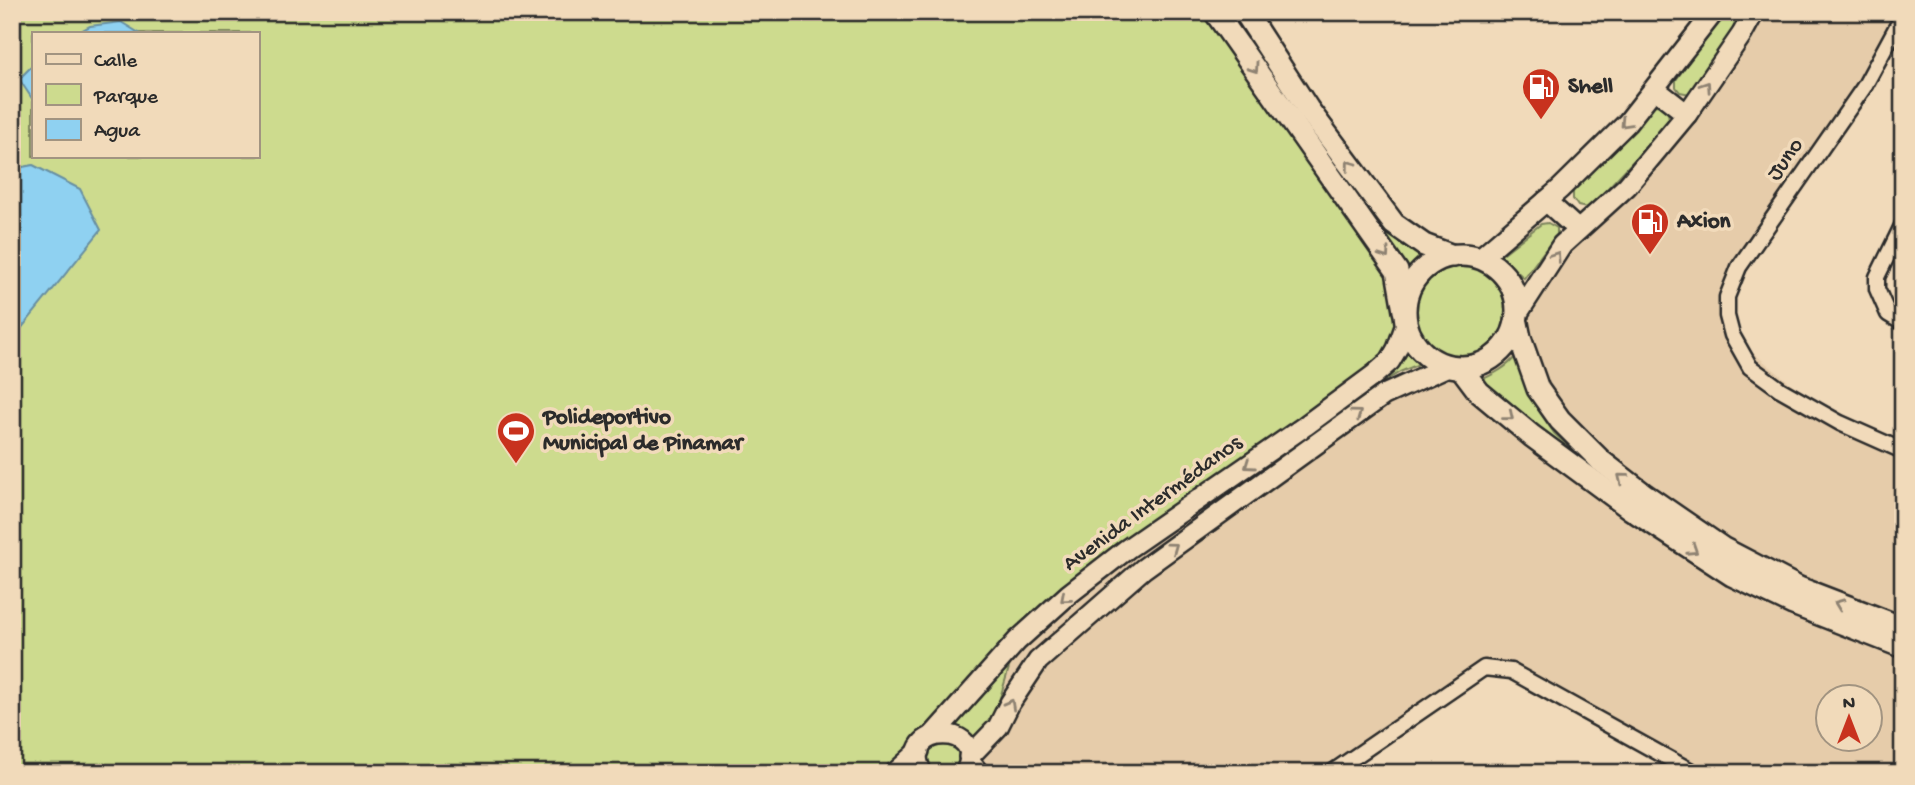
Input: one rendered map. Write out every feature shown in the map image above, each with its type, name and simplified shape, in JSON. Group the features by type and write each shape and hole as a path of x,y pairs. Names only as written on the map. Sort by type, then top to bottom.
{"main road":[{"path":"1215,12 1397,271 1411,338 1421,351 1434,361 1455,367 1479,392 1532,436 1631,509 1732,575 1793,604 1903,647"},
{"path":"1245,12 1308,109 1394,224 1424,245 1453,256"},
{"path":"1480,258 1546,201 1627,123 1714,12"},
{"path":"967,765 998,727 1010,703 1038,661 1143,569 1384,395 1455,367 1480,365 1497,355 1510,341 1517,318 1562,246 1627,186 1687,114 1754,12"},
{"path":"1655,89 1687,114"},
{"path":"1546,201 1578,230"},
{"path":"1405,317 1407,295 1414,281 1424,269 1438,260 1467,255 1480,258 1496,267 1508,279 1515,295 1520,338 1538,389 1560,420 1601,461 1723,548 1799,588 1903,628"},
{"name":"Avenida Intermédanos","path":"919,751 922,744 1017,641 1069,594 1127,549 1305,426 1390,361 1397,349 1405,317"},
{"path":"933,735 948,733 955,736 964,744 967,765"},
{"path":"895,773 919,751"},
{"path":"919,751 917,759 922,773"}],"street":[{"name":"Juno","path":"1903,15 1864,87 1739,267 1727,297 1727,316 1732,335 1750,367 1780,389 1840,423 1903,451"},
{"path":"1903,224 1877,278 1877,289 1888,314 1903,323"},
{"path":"1331,773 1484,668 1511,671 1695,773"},
{"path":"967,765 982,773"}],"shaded area":[{"path":"1754,12 1903,12 1727,297 1732,336 1840,423 1903,451 1903,773 1695,773 1511,672 1484,668 1331,773 961,773 1017,641 1305,426 1340,417 1461,368 1480,365 1497,355 1510,340 1518,313 1578,230 1687,114"}],"green space":[{"path":"12,12 1215,12 1397,271 1397,349 1017,641 994,718 965,773 12,773"},
{"path":"1222,12 1237,12 1334,159 1434,255 1419,263 1407,279"},
{"path":"1723,12 1747,12 1690,94 1680,92 1676,87 1676,80"},
{"path":"1654,105 1667,111 1666,126 1591,206 1578,206 1573,199 1573,190"},
{"path":"1548,223 1557,228 1557,234 1524,278 1500,256 1541,224"},
{"path":"1460,263 1478,267 1493,277 1503,292 1507,310 1503,328 1493,343 1478,353 1460,357 1442,353 1427,343 1417,328 1413,310 1417,292 1427,277 1442,267"},
{"path":"1407,349 1419,364 1365,393"},
{"path":"1516,356 1530,397 1554,433 1568,446 1565,450 1481,380 1504,367"}],"water":[{"path":"121,22 137,32 79,32 90,26"},
{"path":"32,66 32,98 19,79"},
{"path":"33,165 80,189 101,230 12,340 12,169"}],"place":[{"name":"Shell","path":"1541,121"},
{"name":"Axion","path":"1650,256"},
{"name":"Polideportivo Municipal de Pinamar","path":"516,465"}]}
